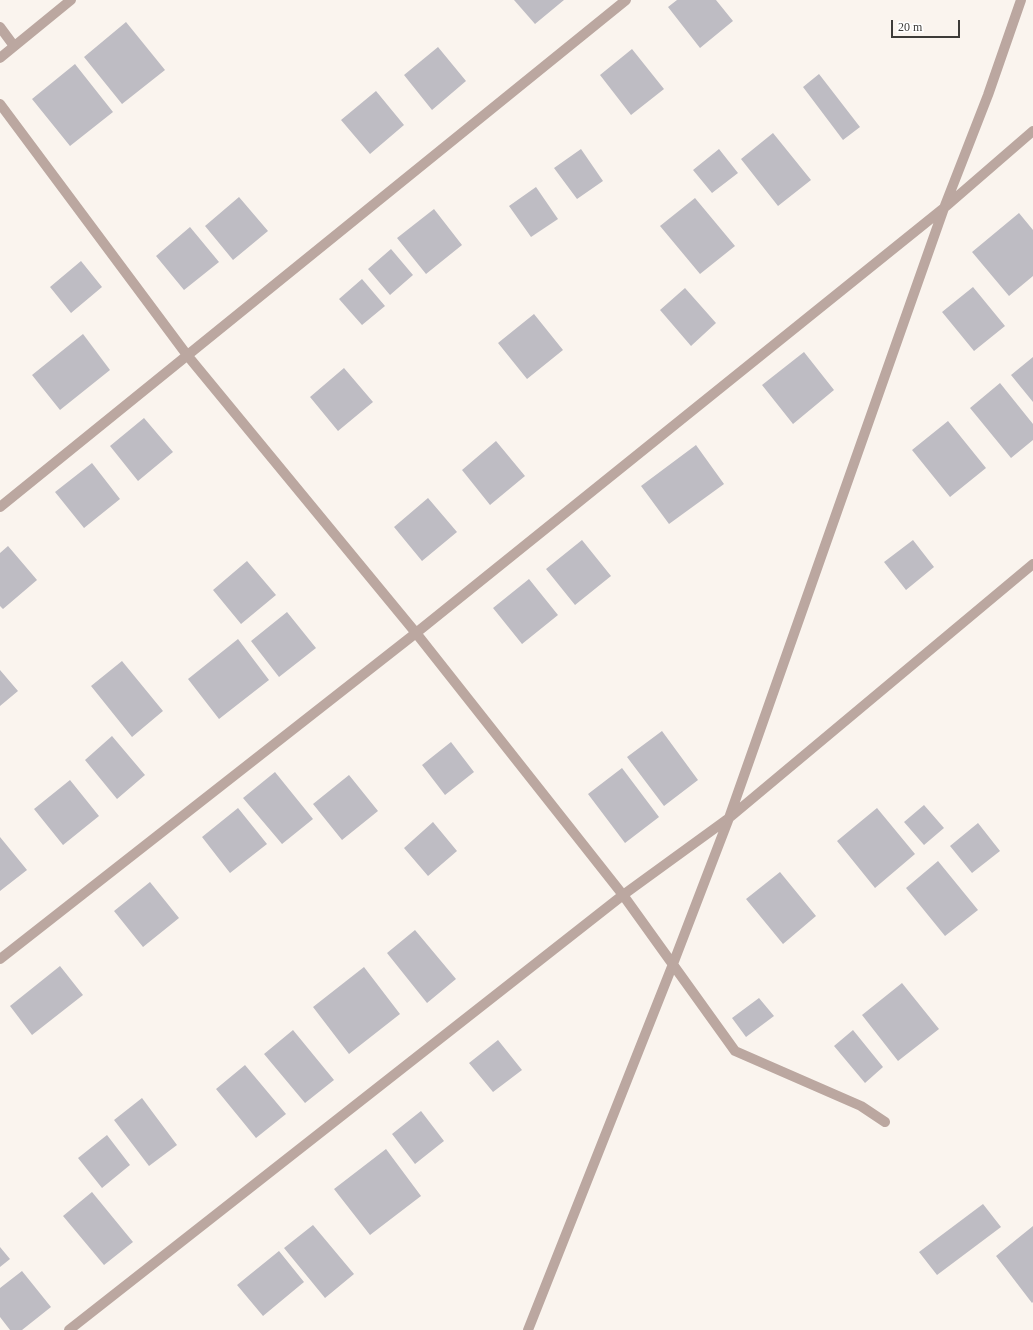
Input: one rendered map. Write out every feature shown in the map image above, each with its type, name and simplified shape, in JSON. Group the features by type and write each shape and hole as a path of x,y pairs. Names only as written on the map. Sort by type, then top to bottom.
{"street":[{"path":"0,58 71,0"},
{"path":"0,507 187,354 626,0"},
{"path":"528,1330 673,964 729,818 944,208 988,95 1021,0"},
{"path":"0,27 14,46"},
{"path":"0,104 187,354 416,633 623,895 735,1051 862,1106 885,1122"},
{"path":"0,959 416,633 944,208 1033,131"},
{"path":"69,1330 623,895 729,818 1033,564"}],"building":[{"path":"514,0 564,0 535,24"},
{"path":"677,0 716,0 733,21 700,48 668,7"},
{"path":"126,22 165,70 122,104 84,57"},
{"path":"438,47 466,81 432,110 404,75"},
{"path":"632,49 664,89 631,115 600,75"},
{"path":"75,64 113,112 70,146 32,99"},
{"path":"819,74 860,127 843,140 803,87"},
{"path":"376,91 404,125 370,154 341,120"},
{"path":"773,133 811,180 778,206 741,159"},
{"path":"581,149 603,181 577,199 554,168"},
{"path":"719,149 738,173 712,193 693,170"},
{"path":"536,187 558,219 531,237 509,206"},
{"path":"239,197 268,231 233,260 205,226"},
{"path":"695,198 735,246 700,274 660,226"},
{"path":"434,209 462,245 426,274 397,238"},
{"path":"1019,213 1033,230 1033,276 1009,296 972,252"},
{"path":"190,227 219,262 184,290 156,256"},
{"path":"391,249 413,275 390,295 368,269"},
{"path":"81,261 102,287 71,313 50,287"},
{"path":"362,279 385,306 362,325 339,299"},
{"path":"973,287 1005,326 974,351 942,312"},
{"path":"685,288 716,323 691,346 660,310"},
{"path":"534,314 563,350 527,379 498,343"},
{"path":"83,334 110,370 60,410 32,375"},
{"path":"804,352 834,390 793,424 762,385"},
{"path":"1033,357 1033,402 1011,375"},
{"path":"344,368 373,402 338,431 310,397"},
{"path":"1000,383 1033,424 1033,440 1011,458 970,408"},
{"path":"144,418 173,452 138,481 110,446"},
{"path":"948,421 986,468 950,497 912,450"},
{"path":"496,441 525,476 490,505 462,470"},
{"path":"696,445 724,484 669,524 641,486"},
{"path":"92,463 120,499 84,528 55,492"},
{"path":"428,498 457,532 422,561 394,527"},
{"path":"582,540 611,576 575,605 546,569"},
{"path":"913,540 934,567 906,590 884,562"},
{"path":"8,546 37,580 3,609 0,606 0,553"},
{"path":"247,561 276,595 241,624 213,590"},
{"path":"529,579 558,615 522,644 493,608"},
{"path":"287,612 316,648 279,677 251,641"},
{"path":"238,639 269,680 219,719 188,679"},
{"path":"122,661 163,711 132,737 91,686"},
{"path":"0,670 18,691 0,706"},
{"path":"662,731 698,780 664,806 627,757"},
{"path":"112,736 145,775 117,799 85,760"},
{"path":"451,742 474,772 445,795 422,765"},
{"path":"622,768 659,817 625,843 588,794"},
{"path":"275,772 313,819 282,844 243,798"},
{"path":"349,775 378,811 342,840 313,804"},
{"path":"70,780 99,816 63,845 34,809"},
{"path":"924,805 944,828 924,845 904,822"},
{"path":"238,808 267,844 230,873 202,837"},
{"path":"877,808 915,854 875,888 837,841"},
{"path":"433,822 457,851 428,876 404,848"},
{"path":"978,823 1000,851 972,873 950,846"},
{"path":"0,837 27,870 0,891"},
{"path":"938,861 978,910 945,936 906,888"},
{"path":"780,872 816,916 783,944 746,899"},
{"path":"150,882 179,918 143,947 114,911"},
{"path":"415,930 456,979 427,1003 387,953"},
{"path":"60,966 83,995 32,1035 10,1006"},
{"path":"364,967 400,1014 349,1054 313,1007"},
{"path":"902,983 939,1029 898,1061 862,1015"},
{"path":"759,998 774,1016 746,1037 732,1018"},
{"path":"293,1030 334,1080 305,1103 264,1054"},
{"path":"853,1030 883,1067 865,1083 834,1046"},
{"path":"498,1040 522,1070 493,1092 469,1063"},
{"path":"245,1065 286,1114 256,1138 216,1089"},
{"path":"142,1098 177,1145 149,1166 114,1120"},
{"path":"421,1111 444,1141 415,1164 392,1134"},
{"path":"107,1135 130,1165 102,1188 78,1158"},
{"path":"386,1149 421,1196 370,1235 334,1189"},
{"path":"92,1192 133,1242 104,1265 63,1216"},
{"path":"983,1204 1001,1227 937,1275 919,1252"},
{"path":"313,1225 354,1274 325,1298 284,1248"},
{"path":"1033,1226 1033,1302 1032,1303 996,1256"},
{"path":"0,1247 10,1259 0,1267"},
{"path":"279,1251 304,1282 263,1316 237,1285"},
{"path":"22,1271 51,1307 22,1330 10,1330 0,1317 0,1288"}]}
